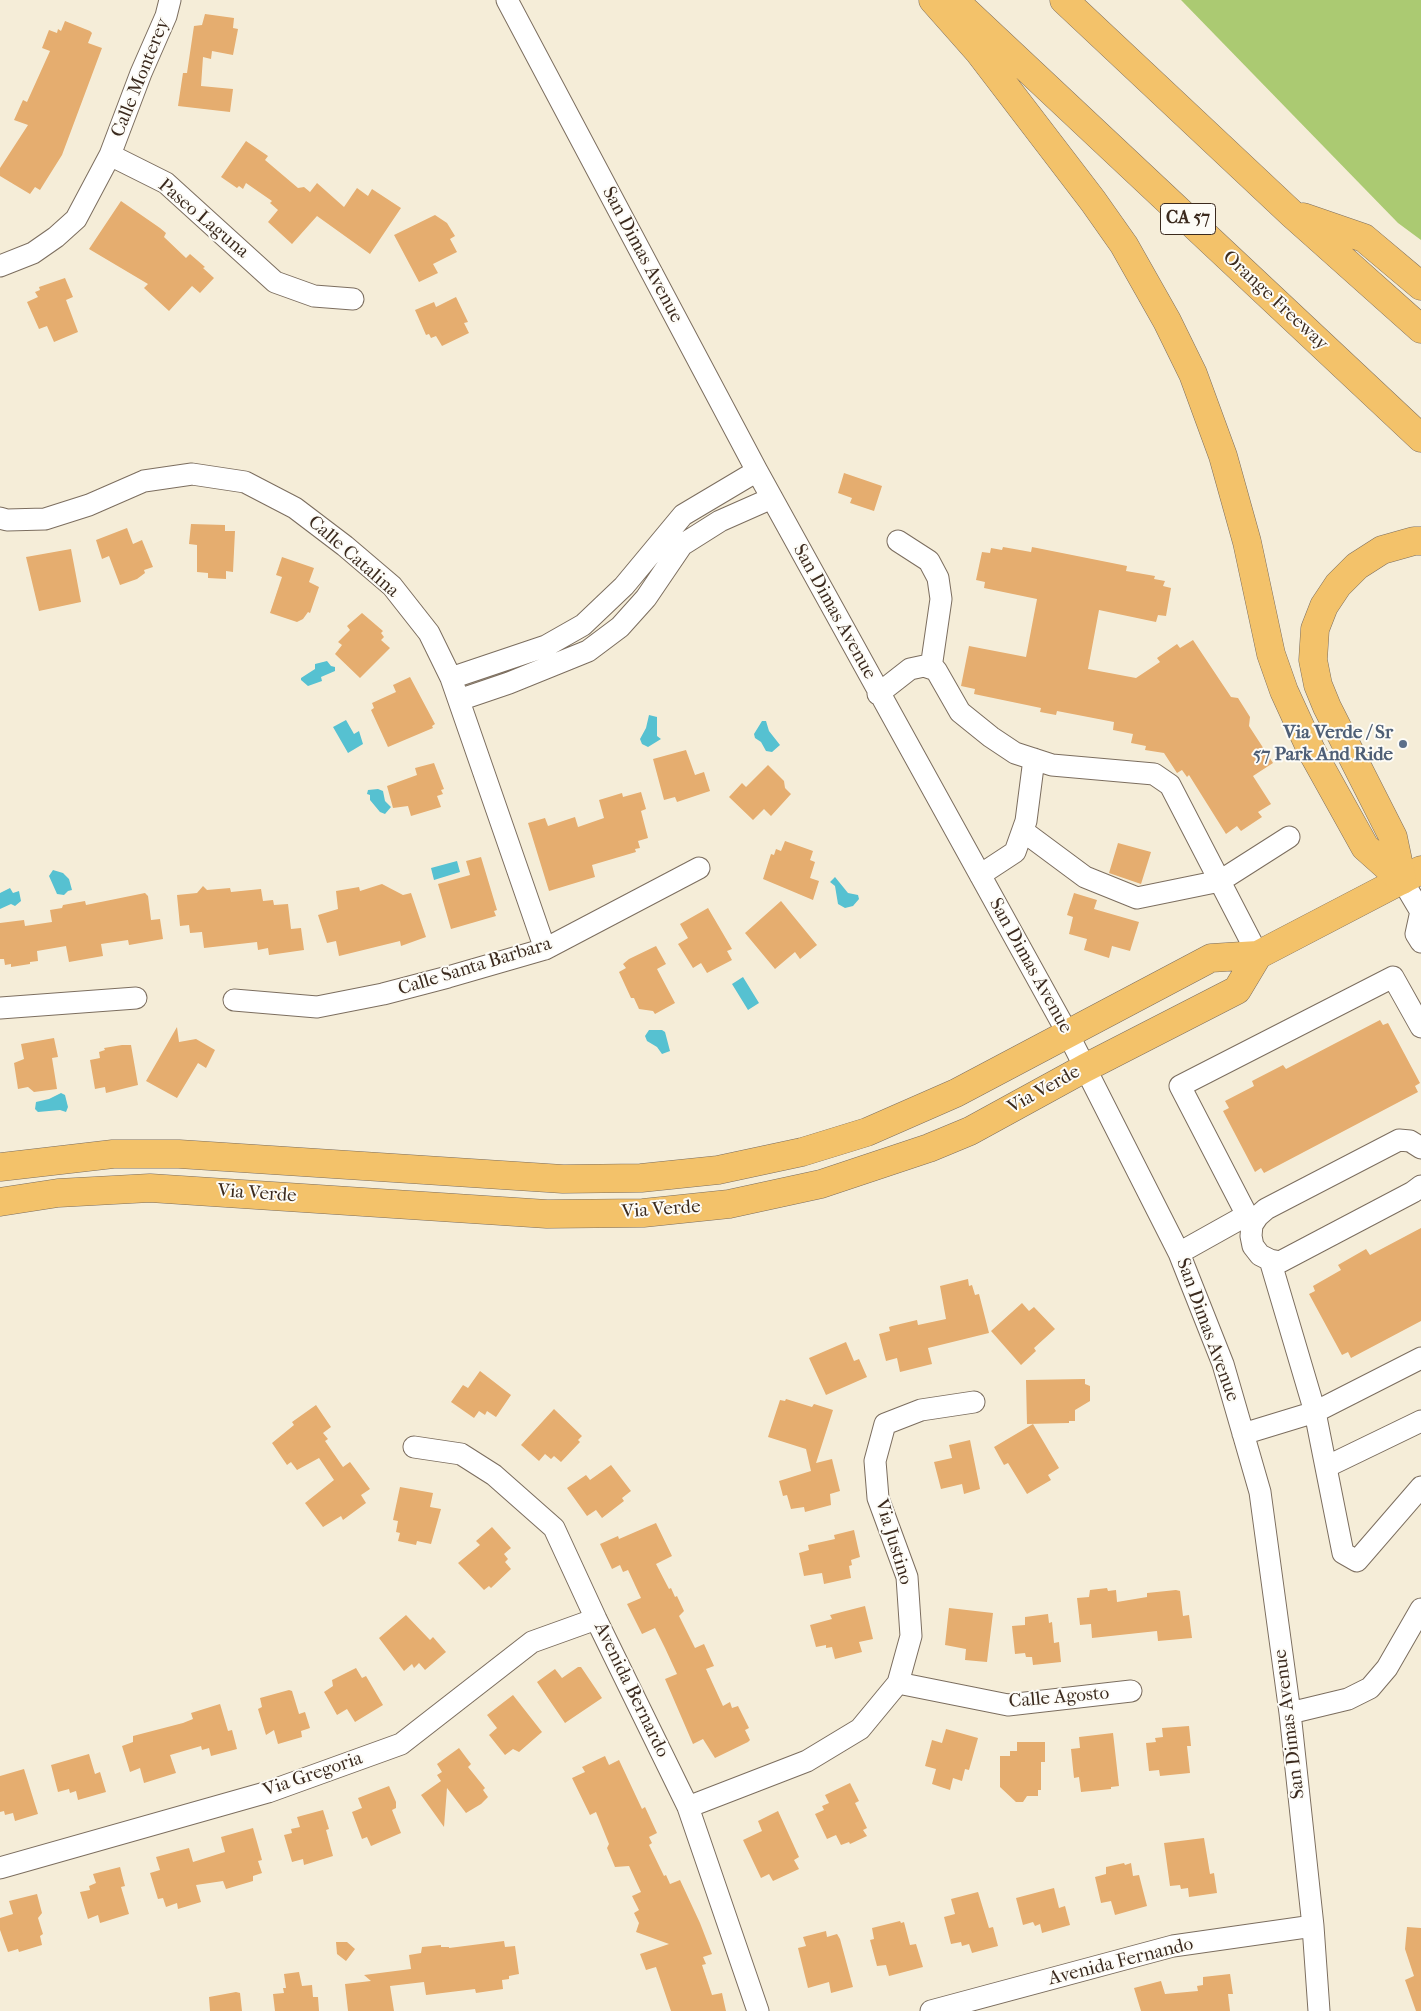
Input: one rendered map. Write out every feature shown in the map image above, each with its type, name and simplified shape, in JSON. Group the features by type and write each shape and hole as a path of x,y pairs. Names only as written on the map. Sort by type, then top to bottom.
{"main road":[{"path":"933,0 979,52 1093,200 1124,245 1167,321 1193,374 1223,456 1247,542 1267,638 1284,691 1311,750 1365,847 1412,875"},
{"name":"Orange Freeway","path":"954,0 1421,438"},
{"path":"1064,0 1292,214 1421,329"},
{"path":"1292,214 1364,238 1421,286"},
{"path":"1412,875 1327,707 1318,685 1313,660 1315,630 1324,606 1338,585 1358,566 1382,550 1414,541 1421,541"},
{"name":"Via Verde","path":"0,1167 113,1154 179,1154 563,1179 641,1178 718,1170 802,1152 867,1132 956,1093 1211,958 1258,955 1412,875"},
{"name":"Via Verde","path":"0,1202 58,1193 150,1188 547,1214 643,1213 729,1204 820,1184 929,1148 970,1131 1085,1068 1237,990 1258,955"}],"street":[{"name":"Calle Monterey","path":"110,155 141,72 166,16 170,0"},
{"name":"San Dimas Avenue","path":"507,0 757,471 878,694 1068,1034 1179,1253 1223,1364 1260,1492 1290,1713 1313,1926 1319,2011"},
{"path":"4,264 33,253 56,237 76,219 110,155"},
{"name":"Paseo Laguna","path":"110,155 166,183 275,282 314,296 353,299"},
{"path":"459,700 510,683 588,651 620,627 646,598 677,538 683,516 757,471"},
{"name":"Calle Catalina","path":"0,518 7,520 46,520 90,505 144,481 192,474 245,482 295,508 345,546 392,586 429,633 451,678 545,949"},
{"path":"451,678 546,646 583,625 677,538 772,498"},
{"path":"898,541 928,562 938,578 941,599 931,668"},
{"path":"878,694 910,668 924,666 931,668 936,670 960,712 991,738 1015,753 1052,765 1154,774 1170,784 1258,955"},
{"path":"980,876 1015,852 1026,821 1034,759"},
{"path":"1023,831 1085,877 1137,898 1220,881 1289,837"},
{"name":"Calle Santa Barbara","path":"234,1000 317,1006 383,994 545,949 700,868"},
{"path":"1412,875 1421,912 1416,934 1421,942"},
{"path":"1421,1027 1393,977 1180,1086 1250,1220 1253,1246 1260,1255 1270,1260 1280,1262 1421,1186"},
{"path":"0,1008 136,998"},
{"path":"1179,1253 1258,1216 1266,1209 1400,1140 1410,1141 1421,1148"},
{"path":"1270,1260 1315,1412 1343,1553 1357,1561 1421,1487"},
{"path":"1243,1434 1315,1412 1421,1358"},
{"name":"Via Justino","path":"688,1807 807,1761 860,1729 898,1683 911,1636 907,1577 878,1498 875,1461 885,1424 921,1410 974,1402"},
{"path":"1326,1467 1421,1421"},
{"name":"Avenida Bernardo","path":"414,1448 461,1454 494,1476 554,1528 596,1619 688,1807 758,2011"},
{"path":"1290,1713 1348,1698 1370,1688 1387,1668 1421,1609"},
{"name":"Via Gregoria","path":"0,1868 268,1792 401,1744 532,1642 596,1619"},
{"name":"Calle Agosto","path":"898,1683 1008,1705 1131,1691"},
{"name":"Avenida Fernando","path":"931,2011 1173,1946 1313,1926"}],"green space":[{"path":"1181,0 1421,0 1421,240 1398,223"}],"water":[{"path":"327,661 331,666 335,667 335,671 321,677 322,681 308,686 301,680 301,678 315,669 315,664"},
{"path":"649,715 657,717 657,736 661,739 648,747 642,744 640,739 646,728"},
{"path":"346,720 354,734 359,731 363,744 348,753 333,727"},
{"path":"762,721 766,721 769,731 780,745 772,752 766,751 761,742 755,738 754,734"},
{"path":"378,789 383,791 385,801 391,807 385,814 380,812 370,800 370,795 367,794 368,790"},
{"path":"457,861 460,872 434,880 431,868"},
{"path":"53,870 63,873 69,879 72,890 64,895 57,894 49,876"},
{"path":"835,877 848,893 858,895 859,899 853,906 845,908 838,904 835,886 830,882"},
{"path":"10,888 13,893 19,891 21,901 15,906 11,904 0,909 0,893"},
{"path":"743,977 759,1003 748,1010 732,984"},
{"path":"649,1030 662,1030 665,1032 670,1051 662,1054 657,1047 647,1041 645,1036"},
{"path":"61,1093 65,1095 68,1107 66,1112 60,1110 38,1112 35,1109 36,1102 49,1099"}],"building":[{"path":"205,14 234,18 233,28 238,29 233,55 212,51 211,59 203,57 201,86 233,89 230,112 178,106 183,73 187,73 194,26 202,25"},
{"path":"65,21 90,31 92,33 88,43 102,48 62,155 40,190 35,187 30,194 0,176 0,168 28,125 14,120 23,100 27,102 50,51 42,48 49,30 57,33 58,29 61,31"},
{"path":"246,141 268,156 265,160 298,188 304,187 310,192 317,183 344,207 357,188 368,196 372,189 401,208 370,254 317,216 292,244 268,222 278,210 270,203 272,201 246,183 243,189 239,186 237,188 221,177"},
{"path":"121,201 166,233 164,237 186,258 190,254 205,267 203,268 214,278 200,293 192,286 169,311 144,288 148,284 89,249"},
{"path":"435,215 447,223 455,236 450,239 457,252 433,264 438,273 419,282 394,235"},
{"path":"65,278 73,297 66,300 78,332 54,342 47,326 39,329 27,302 38,297 35,292 40,290 39,287"},
{"path":"456,297 468,322 464,323 469,333 442,346 436,336 431,338 429,334 426,335 415,310 434,302 436,307"},
{"path":"844,473 882,486 874,511 850,503 852,498 838,493"},
{"path":"191,524 225,525 225,531 235,531 233,572 226,571 226,579 208,578 208,573 197,572 197,545 189,544"},
{"path":"127,528 133,544 142,540 153,567 144,570 145,573 137,579 120,585 109,556 102,559 96,540"},
{"path":"1003,547 1031,552 1032,547 1127,566 1126,571 1155,576 1154,579 1165,581 1163,586 1171,588 1166,616 1158,615 1156,622 1099,610 1088,669 1136,678 1160,662 1157,658 1177,644 1180,648 1193,640 1231,697 1238,698 1250,717 1249,726 1273,763 1253,776 1271,804 1258,812 1262,817 1241,831 1237,826 1226,834 1189,775 1187,777 1182,770 1177,773 1164,753 1145,750 1146,746 1131,743 1133,734 1113,730 1114,722 1057,711 1056,715 1040,712 1041,708 974,694 975,689 961,686 969,646 1026,657 1037,599 984,588 985,582 976,580 982,552 990,553 991,548 1002,550"},
{"path":"71,549 81,602 39,611 26,557"},
{"path":"282,557 314,568 309,582 319,587 310,613 308,612 303,619 297,622 270,613 282,577 276,575"},
{"path":"362,613 383,631 381,633 384,637 381,640 390,648 360,678 335,654 342,645 338,642 350,630 347,626"},
{"path":"410,677 435,724 432,726 433,728 388,747 371,710 374,708 372,703 396,692 393,685"},
{"path":"686,750 695,775 704,772 710,791 677,802 675,797 664,800 653,759"},
{"path":"434,763 444,789 441,790 443,794 437,796 441,807 411,816 408,806 393,808 387,786 417,775 415,768"},
{"path":"768,765 784,781 785,788 791,794 771,816 764,809 753,820 729,797 742,783 746,787"},
{"path":"641,792 646,809 641,811 648,838 638,841 640,848 635,849 636,852 592,865 595,877 549,891 528,823 545,818 548,826 575,817 578,827 604,818 599,800 622,793 623,797"},
{"path":"785,841 813,851 810,860 815,862 810,878 819,881 813,900 763,879 771,854 774,855 776,849 781,851"},
{"path":"1118,843 1151,852 1141,884 1109,873"},
{"path":"481,857 497,910 494,911 496,916 451,929 438,884 470,875 466,861"},
{"path":"382,884 403,895 411,893 426,937 401,946 400,941 339,956 336,941 327,943 318,915 338,909 336,891 359,887 360,891"},
{"path":"203,886 207,890 230,888 231,892 261,889 263,901 273,900 274,905 288,904 291,929 301,928 304,950 269,955 268,948 258,950 257,942 204,948 202,932 190,933 189,925 180,926 177,895 197,893"},
{"path":"145,893 148,896 151,920 160,919 163,939 129,945 128,940 101,944 103,956 69,962 66,946 37,951 38,961 30,962 30,964 11,967 11,964 5,965 4,959 0,959 0,923 24,920 25,926 52,922 50,910 62,908 63,905 85,901 86,905"},
{"path":"1074,893 1097,900 1094,909 1139,922 1130,951 1112,946 1109,958 1084,950 1087,939 1069,934 1073,917 1067,915"},
{"path":"781,901 817,945 800,959 795,952 775,969 745,933"},
{"path":"708,908 732,949 727,951 732,960 707,973 701,963 693,968 678,944 688,938 680,924"},
{"path":"656,946 666,964 657,969 675,1003 655,1014 653,1011 639,1009 634,998 631,998 619,972 626,968 623,964 629,959"},
{"path":"1380,1020 1383,1025 1388,1023 1420,1083 1415,1086 1418,1092 1264,1173 1261,1168 1255,1172 1223,1111 1229,1108 1225,1101 1254,1086 1252,1081 1283,1065 1286,1069"},
{"path":"177,1027 179,1042 196,1039 215,1050 206,1068 198,1063 177,1098 146,1081"},
{"path":"54,1038 58,1057 52,1058 57,1089 34,1092 28,1087 18,1089 14,1063 24,1059 21,1044"},
{"path":"131,1045 138,1085 106,1093 105,1087 95,1089 90,1060 100,1058 99,1052 105,1050 104,1048"},
{"path":"1421,1228 1421,1321 1351,1358 1348,1352 1342,1355 1309,1294 1315,1291 1313,1286 1341,1270 1338,1265 1366,1249 1370,1255"},
{"path":"968,1279 969,1286 972,1285 975,1295 979,1294 989,1333 928,1348 932,1364 900,1372 897,1358 886,1361 879,1334 890,1331 889,1327 917,1320 918,1325 946,1319 940,1286"},
{"path":"1022,1303 1029,1311 1034,1307 1055,1329 1034,1348 1036,1351 1021,1365 991,1331"},
{"path":"846,1342 854,1361 859,1359 867,1377 826,1395 809,1358"},
{"path":"480,1371 511,1395 496,1417 487,1411 485,1415 479,1411 474,1418 451,1402 463,1385 468,1388"},
{"path":"1085,1379 1085,1384 1090,1386 1090,1401 1075,1410 1075,1421 1069,1421 1069,1423 1027,1424 1026,1380"},
{"path":"786,1399 812,1407 814,1404 833,1410 816,1463 832,1459 840,1491 830,1494 831,1505 805,1512 804,1507 791,1509 787,1495 783,1496 779,1481 811,1471 806,1449 768,1437 780,1400 785,1401"},
{"path":"316,1405 331,1427 323,1433 328,1439 325,1441 343,1467 350,1462 370,1489 361,1495 366,1503 343,1520 341,1516 323,1527 305,1503 334,1480 319,1458 297,1470 291,1462 287,1465 272,1443 294,1425 292,1422"},
{"path":"554,1409 582,1436 578,1440 580,1442 561,1462 554,1456 551,1459 545,1454 539,1461 521,1445"},
{"path":"1033,1424 1059,1468 1048,1475 1051,1480 1027,1494 1008,1463 1004,1465 994,1447"},
{"path":"970,1440 980,1489 964,1494 962,1484 941,1489 934,1462 952,1458 949,1445"},
{"path":"611,1465 631,1491 622,1498 624,1501 602,1518 596,1510 587,1516 567,1488 586,1475 590,1480"},
{"path":"400,1487 433,1493 430,1507 441,1509 431,1544 417,1541 416,1545 398,1541 400,1533 396,1532 398,1521 393,1520"},
{"path":"656,1523 672,1556 656,1564 669,1589 671,1588 675,1597 677,1596 684,1611 679,1616 695,1648 704,1644 714,1666 706,1669 723,1706 730,1702 732,1708 738,1706 749,1728 745,1730 750,1740 748,1742 715,1758 703,1739 693,1744 665,1679 677,1674 665,1648 655,1628 642,1634 627,1604 641,1598 628,1570 623,1572 620,1565 612,1569 600,1544 618,1536 619,1539"},
{"path":"492,1527 511,1548 504,1554 508,1559 505,1562 511,1569 491,1588 489,1586 484,1590 458,1563 480,1545 476,1541"},
{"path":"854,1530 860,1557 851,1560 852,1565 849,1566 851,1578 824,1584 822,1573 804,1576 799,1553 809,1550 808,1545 835,1539 834,1535"},
{"path":"1107,1588 1108,1591 1116,1590 1117,1602 1147,1597 1147,1593 1180,1591 1183,1616 1189,1615 1192,1638 1158,1641 1157,1631 1092,1638 1091,1624 1080,1625 1077,1598 1089,1597 1090,1590"},
{"path":"865,1606 873,1639 859,1642 862,1652 835,1659 832,1647 826,1648 826,1645 816,1647 810,1625 832,1619 830,1615"},
{"path":"949,1608 993,1613 987,1662 965,1660 966,1649 945,1645"},
{"path":"1048,1614 1049,1623 1052,1622 1054,1643 1059,1642 1061,1662 1033,1665 1032,1657 1026,1657 1025,1653 1015,1654 1012,1626 1025,1625 1025,1617"},
{"path":"406,1615 430,1640 433,1637 446,1652 425,1670 419,1663 414,1668 412,1664 404,1671 379,1638"},
{"path":"578,1667 581,1667 602,1698 565,1723 537,1682 555,1669 562,1678"},
{"path":"356,1668 362,1678 366,1676 383,1705 355,1722 347,1709 337,1715 324,1692 333,1686 332,1680"},
{"path":"289,1690 292,1691 299,1714 305,1712 310,1728 301,1731 302,1737 278,1744 274,1730 266,1735 258,1709 262,1707 260,1698"},
{"path":"513,1695 542,1732 519,1752 513,1749 505,1755 489,1735 497,1728 487,1715"},
{"path":"220,1704 228,1731 232,1730 237,1749 211,1756 209,1748 202,1750 201,1746 170,1755 176,1773 144,1783 140,1768 130,1772 122,1746 133,1742 133,1736 183,1723 193,1719 191,1713"},
{"path":"1189,1726 1191,1746 1187,1746 1190,1773 1160,1776 1159,1770 1149,1771 1146,1743 1156,1742 1155,1738 1163,1737 1162,1728"},
{"path":"946,1729 978,1738 969,1770 965,1769 962,1781 953,1778 950,1790 932,1784 936,1769 925,1766 932,1740 942,1743"},
{"path":"1113,1733 1119,1786 1111,1787 1111,1789 1081,1792 1079,1777 1074,1778 1071,1749 1080,1748 1079,1737"},
{"path":"1017,1742 1045,1742 1045,1762 1041,1762 1041,1790 1038,1790 1038,1796 1027,1796 1023,1802 1016,1802 1000,1787 1000,1756 1010,1756 1010,1751 1017,1751"},
{"path":"459,1748 471,1764 468,1767 485,1788 483,1790 488,1797 481,1804 466,1813 447,1788 444,1827 421,1795 441,1781 437,1775 442,1772 437,1764"},
{"path":"89,1754 95,1774 100,1772 106,1792 78,1800 76,1791 70,1793 69,1789 58,1792 51,1765"},
{"path":"605,1756 609,1765 619,1760 642,1809 645,1807 657,1833 649,1837 652,1843 649,1845 664,1876 666,1875 670,1884 680,1880 712,1954 703,1957 706,1964 702,1965 712,1995 722,1993 726,2011 671,2011 656,1967 646,1970 640,1954 669,1944 636,1932 639,1923 634,1913 639,1910 632,1896 641,1892 629,1866 615,1867 607,1848 609,1844 596,1812 590,1815 572,1778 585,1772 582,1767"},
{"path":"24,1769 38,1814 15,1821 13,1813 5,1815 4,1811 0,1812 0,1776"},
{"path":"850,1783 859,1801 855,1803 867,1828 863,1830 867,1836 850,1844 849,1842 841,1845 836,1835 827,1839 815,1814 824,1810 822,1806 829,1803 825,1795"},
{"path":"389,1786 396,1802 396,1808 392,1810 401,1833 371,1846 367,1837 362,1839 352,1812 362,1808 358,1798"},
{"path":"323,1810 329,1829 326,1830 333,1856 304,1865 303,1859 292,1862 284,1835 292,1833 291,1829 300,1827 297,1817"},
{"path":"778,1811 799,1857 794,1860 799,1869 773,1881 769,1874 761,1878 743,1840 762,1831 758,1821"},
{"path":"253,1828 262,1860 258,1861 262,1873 253,1876 253,1881 226,1889 223,1881 196,1885 201,1902 178,1909 177,1903 166,1907 163,1898 158,1899 150,1873 160,1870 156,1857 189,1848 193,1862 225,1852 221,1837"},
{"path":"1204,1838 1210,1874 1214,1873 1217,1893 1189,1897 1188,1888 1181,1889 1180,1885 1170,1886 1164,1843"},
{"path":"1124,1863 1125,1865 1131,1863 1133,1876 1139,1875 1147,1906 1115,1915 1111,1901 1101,1903 1095,1877 1106,1874 1106,1867"},
{"path":"120,1867 125,1886 121,1887 129,1914 100,1923 98,1915 88,1919 80,1892 90,1890 89,1886 96,1883 93,1874"},
{"path":"1054,1888 1059,1908 1065,1906 1070,1925 1042,1933 1040,1924 1035,1926 1033,1922 1023,1925 1016,1898"},
{"path":"978,1892 989,1928 993,1927 998,1946 972,1953 969,1944 962,1946 961,1942 951,1944 944,1917 955,1914 951,1899"},
{"path":"37,1894 42,1913 38,1918 43,1934 40,1936 42,1945 19,1952 18,1949 8,1952 0,1930 0,1918 13,1914 9,1901"},
{"path":"900,1921 901,1923 904,1922 910,1945 916,1944 923,1967 889,1976 886,1965 877,1966 870,1940 874,1939 872,1928"},
{"path":"1407,1927 1421,1928 1421,2011 1416,2011 1405,1980 1414,1976 1405,1949"},
{"path":"826,1931 827,1937 837,1934 840,1939 853,1987 831,1993 829,1982 808,1988 798,1948 806,1946 803,1937"},
{"path":"504,1941 505,1947 515,1946 519,1974 502,1980 503,1989 476,1993 475,1989 426,1995 424,1982 390,1986 394,2011 348,2011 345,1984 371,1981 364,1975 411,1969 409,1955 421,1953 422,1947 441,1945 441,1947 449,1948"},
{"path":"336,1942 347,1942 355,1949 346,1961 337,1954"},
{"path":"299,1972 302,1986 312,1985 313,1997 318,1997 319,2011 275,2011 273,1994 284,1993 283,1988 286,1988 284,1974"},
{"path":"1230,1974 1233,1994 1228,1994 1230,2011 1141,2011 1134,1988 1161,1981 1165,1994 1198,1991 1197,1986 1203,1985 1203,1977"},
{"path":"236,1992 240,1993 242,2011 210,2011 209,1997"}],"place":[{"name":"Via Verde / Sr 57 Park And Ride","path":"1403,744"}]}
